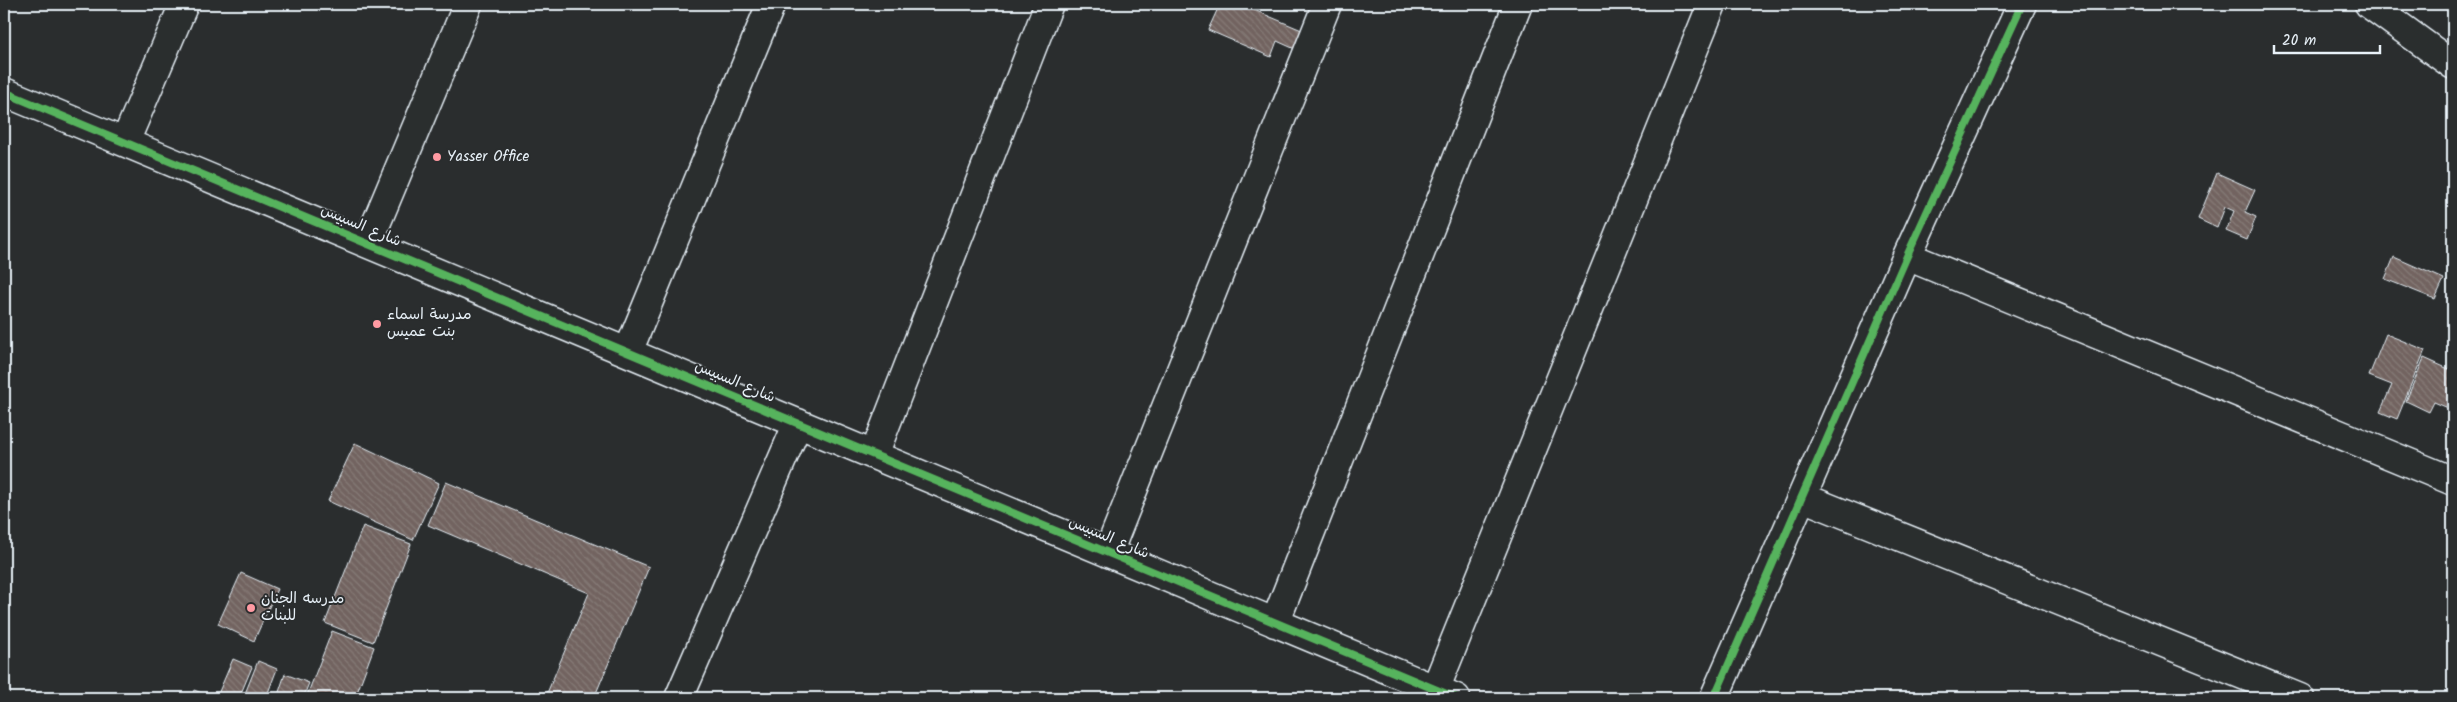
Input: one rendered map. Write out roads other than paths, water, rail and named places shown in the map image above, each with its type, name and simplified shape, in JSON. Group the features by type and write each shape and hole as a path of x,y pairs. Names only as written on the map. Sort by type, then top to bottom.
{"street":[{"path":"125,142 184,4"},
{"path":"368,243 468,4"},
{"path":"628,352 771,4"},
{"path":"874,455 1049,4"},
{"path":"1108,553 1327,4"},
{"path":"1275,622 1518,4"},
{"path":"1445,694 1712,4"},
{"path":"1714,698 1907,256 2022,4"},
{"path":"2369,5 2453,65"},
{"name":"شارع السبيس","path":"4,92 1445,694"},
{"path":"1907,256 2453,482"},
{"path":"679,698 798,423"},
{"path":"1802,497 2300,698"}],"place":[{"name":"Yasser Office","path":"437,157"},
{"name":"مدرسة اسماء بنت عميس","path":"377,324"},
{"name":"مدرسه الجنان للبنات","path":"251,608"}]}
